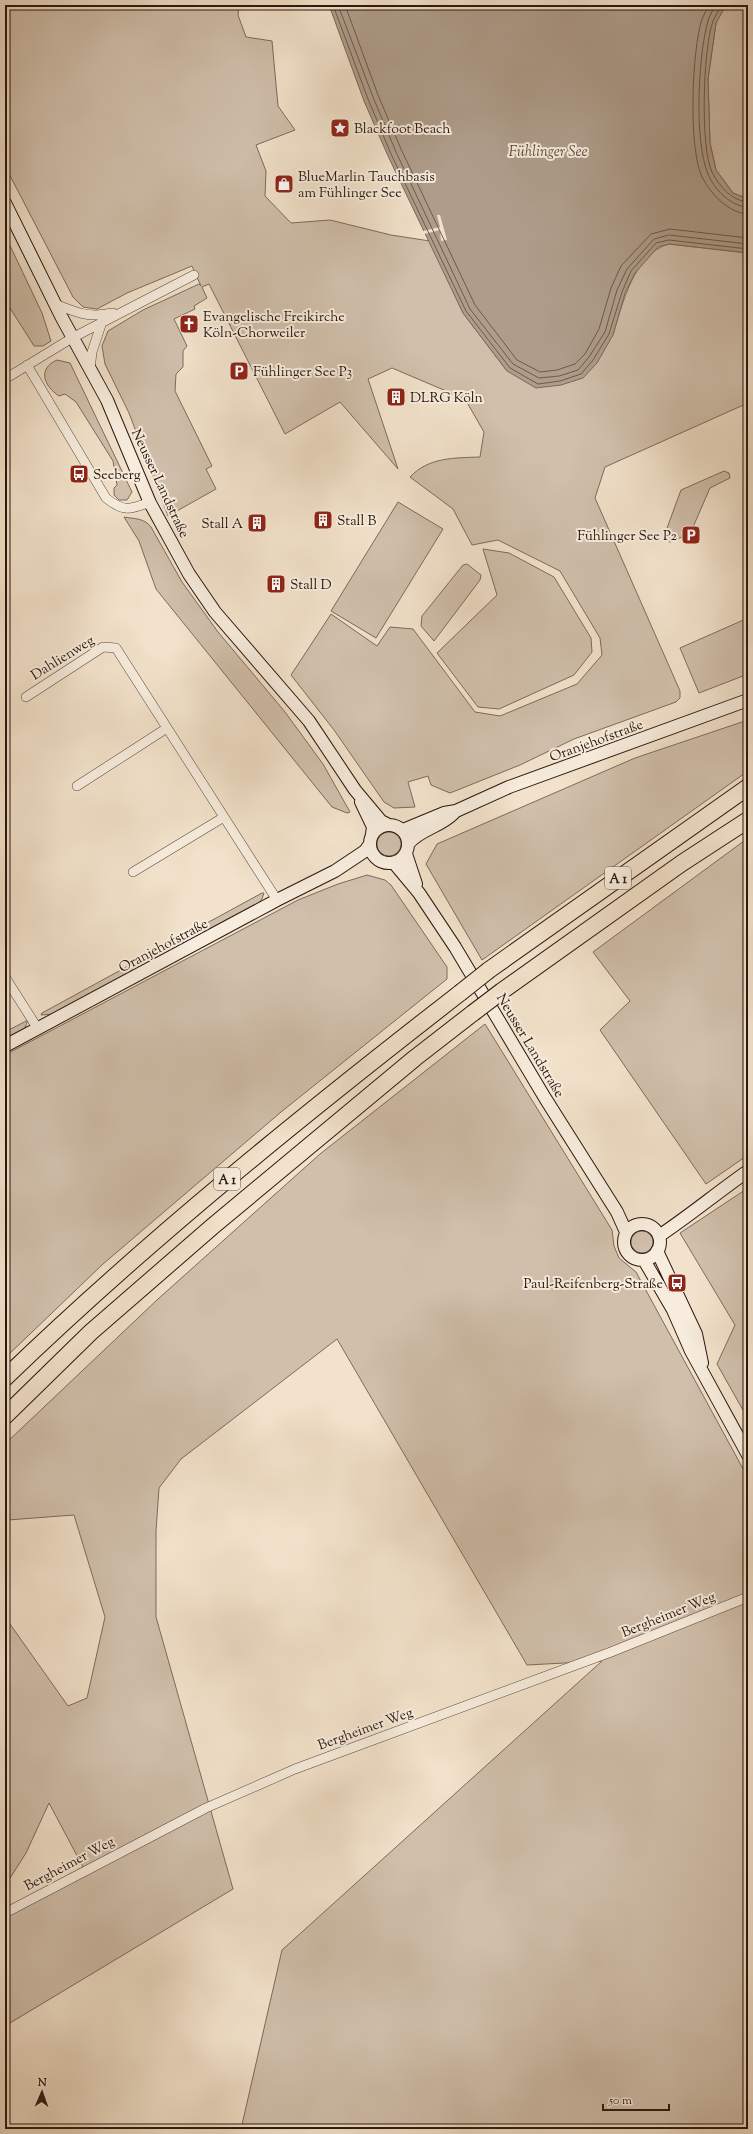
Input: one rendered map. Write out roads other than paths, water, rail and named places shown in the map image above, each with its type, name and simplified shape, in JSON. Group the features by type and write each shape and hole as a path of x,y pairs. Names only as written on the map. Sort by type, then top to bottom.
{"highway":[{"name":"A 1","path":"5,1378 59,1325 196,1204 332,1092 489,970 748,787"},
{"name":"A 1","path":"5,1416 91,1332 213,1226 415,1058 502,991 682,863 748,820"}],"main road":[{"name":"Neusser Landstraße","path":"5,202 72,338 106,400 150,502 189,574 215,612 309,721 355,790 381,821 389,825"},
{"name":"Oranjehofstraße","path":"403,830 444,813 456,811 509,787 748,700"},
{"name":"Neusser Landstraße","path":"355,790 373,826 371,839"},
{"name":"Oranjehofstraße","path":"407,849 414,837 447,820 456,811"},
{"path":"389,825 403,830 407,849 394,863 384,863 375,858 371,839 379,827 389,825"},
{"name":"Oranjehofstraße","path":"5,1046 277,900 335,871 365,851 371,839"},
{"name":"Neusser Landstraße","path":"407,849 420,892"},
{"name":"Oranjehofstraße","path":"335,871 352,867 375,858"},
{"name":"Neusser Landstraße","path":"394,863 420,892 455,947 545,1098 617,1212 626,1232 624,1242 628,1253 637,1259 644,1260"},
{"path":"705,1376 696,1334 658,1252 656,1232 689,1216 703,1203 748,1171"},
{"name":"Neusser Landstraße","path":"617,1212 636,1225 648,1225 656,1232"},
{"path":"626,1232 636,1225"},
{"path":"658,1252 654,1256 644,1260 673,1310 691,1351 748,1455"}],"street":[{"path":"5,379 72,338 194,275"},
{"path":"55,304 82,315 99,316 123,311"},
{"path":"90,370 93,347 102,322"},
{"path":"27,365 106,498 118,508 127,509 150,502"},
{"name":"Dahlienweg","path":"26,697 103,647 116,648 277,900"},
{"path":"77,786 167,728"},
{"path":"134,872 224,817"},
{"path":"5,977 38,1029"},
{"name":"Bergheimer Weg","path":"5,1913 85,1869 206,1808 294,1769 611,1652 748,1597"}],"water":[{"name":"Fühlinger See","path":"329,5 726,5 716,23 708,79 710,143 716,170 733,193 748,199 748,253 669,244 658,247 635,273 625,293 613,335 597,363 583,378 561,385 536,388 507,371 463,313 388,156 364,101"}],"place":[{"name":"Blackfoot Beach","path":"340,128"},
{"name":"BlueMarlin Tauchbasis am Fühlinger See","path":"284,184"},
{"name":"Evangelische Freikirche Köln-Chorweiler","path":"189,324"},
{"name":"Fühlinger See P3","path":"239,371"},
{"name":"DLRG Köln","path":"396,397"},
{"name":"Seeberg","path":"79,474"},
{"name":"Stall B","path":"323,520"},
{"name":"Stall A","path":"257,523"},
{"name":"Fühlinger See P2","path":"691,535"},
{"name":"Stall D","path":"276,584"},
{"name":"Paul-Reifenberg-Straße","path":"677,1283"}]}
